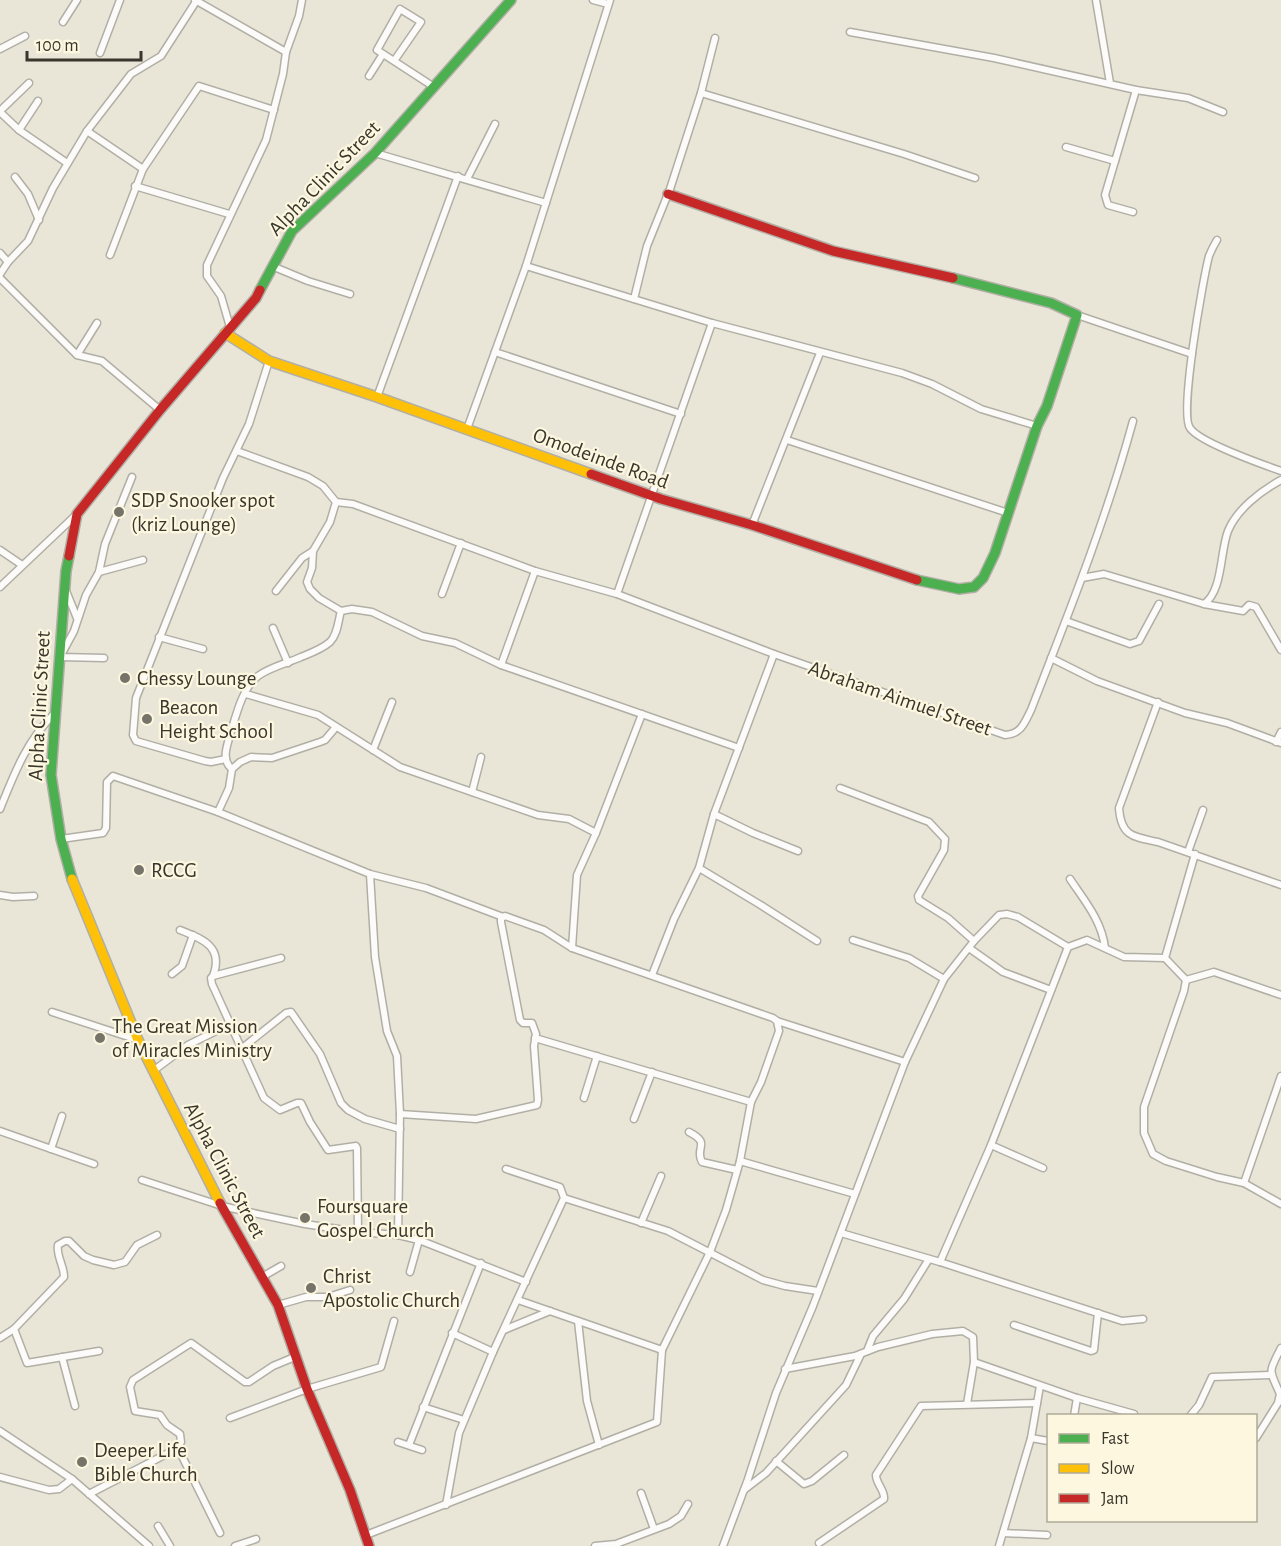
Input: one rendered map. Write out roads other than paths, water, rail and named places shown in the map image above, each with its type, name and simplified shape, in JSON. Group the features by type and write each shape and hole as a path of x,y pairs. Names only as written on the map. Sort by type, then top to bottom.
{"street":[{"path":"63,22 77,0"},
{"path":"100,53 120,0"},
{"path":"0,273 28,241 53,188 87,131 131,74 161,56 196,0 286,52"},
{"path":"228,330 221,296 206,271 230,214 266,140 286,52 299,16 302,0"},
{"name":"Alpha Clinic Street","path":"369,1546 350,1490 307,1389 278,1305 229,1221 153,1071 75,890 61,839 51,775 65,588 69,551 77,514 160,410 256,298 281,246 292,231 375,153 511,0"},
{"path":"467,429 526,266 609,2 593,0"},
{"path":"1096,0 1110,84"},
{"path":"394,61 421,22 400,9 377,50 434,87"},
{"path":"850,32 994,58 1136,90 1188,98 1223,112"},
{"path":"0,49 25,36"},
{"path":"634,299 649,238 668,194 701,93 715,38"},
{"path":"369,76 383,54"},
{"path":"29,83 1,116 67,163"},
{"path":"110,255 143,170 199,86 274,110"},
{"path":"1133,212 1108,205 1106,200 1136,90"},
{"path":"701,93 975,178"},
{"path":"19,130 38,101"},
{"path":"467,179 495,124"},
{"path":"87,131 143,170"},
{"path":"1066,147 1115,161"},
{"path":"375,153 546,203"},
{"path":"377,397 458,176"},
{"path":"15,177 28,194 39,220"},
{"path":"135,186 230,214"},
{"path":"668,194 833,251 969,281 1051,303 1077,315 1192,354"},
{"path":"1217,240 1209,255 1192,354 1185,414 1190,429 1225,449 1281,471"},
{"path":"0,253 8,262"},
{"path":"272,266 308,281 350,294"},
{"path":"526,266 712,324 902,373 932,384 981,409 1037,426"},
{"path":"0,278 77,355 102,361 160,410"},
{"path":"787,440 1008,513 1077,315"},
{"path":"77,355 97,323"},
{"path":"617,594 712,324"},
{"name":"Omodeinde Road","path":"228,330 270,361 678,505 752,525 917,579 959,589 974,587 983,578 996,553 1008,513"},
{"path":"495,352 681,414"},
{"path":"752,525 820,353"},
{"path":"226,759 205,761 136,741 133,735 137,692 223,478 249,424 270,361"},
{"name":"Abraham Aimuel Street","path":"336,502 353,504 535,571 617,594 774,654 1005,735 1015,734 1023,728 1066,621 1123,459 1133,421"},
{"path":"237,451 308,477 323,486 336,502 330,522 313,551 302,558 276,591"},
{"path":"104,658 60,657 74,631 86,596 99,572 105,544 132,477"},
{"path":"1204,604 1210,600 1216,583 1229,527 1263,490 1281,480"},
{"path":"0,587 77,514"},
{"path":"442,594 461,543"},
{"path":"0,550 22,566"},
{"path":"313,551 308,586 319,598 340,611 352,609 372,612 422,636 456,643 501,665 739,748"},
{"path":"99,572 143,560"},
{"path":"501,665 535,571"},
{"path":"1082,578 1104,574 1204,604 1243,611 1249,605 1256,607 1281,650"},
{"path":"65,588 77,618"},
{"path":"1066,621 1130,644 1138,641 1159,604"},
{"path":"232,769 227,765 226,746 246,694 256,677 331,641 336,633 340,611"},
{"path":"273,628 288,663"},
{"path":"159,638 203,649"},
{"path":"652,975 674,919 699,868 714,814 774,654"},
{"path":"1051,658 1097,681 1185,713 1227,723 1279,743 1281,732"},
{"path":"246,694 318,715 400,767 538,815 569,819 596,833"},
{"path":"373,750 392,702"},
{"path":"1158,702 1119,808 1122,826 1130,835 1191,853 1281,885"},
{"path":"0,809 29,744 55,712"},
{"path":"572,948 578,875 642,714"},
{"path":"218,812 229,788 232,769 245,759 272,758 320,742 325,740 336,727"},
{"path":"472,792 482,757"},
{"path":"61,839 103,832 106,828 107,782 113,776 218,812 370,874 426,888 544,930 572,948 777,1021 906,1062"},
{"path":"840,788 929,822 945,839 946,846 918,896 920,900 948,918 974,942"},
{"path":"1165,958 1203,810"},
{"path":"714,814 798,851"},
{"path":"699,868 817,941"},
{"path":"370,874 375,957 387,1031 397,1056 400,1114 398,1234"},
{"path":"1070,879 1098,923 1105,948"},
{"path":"0,896 34,896"},
{"path":"723,1546 785,1369 810,1314 906,1062 944,979 999,915 1007,914 1018,917 1068,947"},
{"path":"400,1114 476,1119 534,1107 538,1100 534,1025 523,1023 520,1020 501,922 503,916"},
{"path":"180,930 210,945 216,954 217,966 211,978 212,984 264,1098 280,1110 301,1103 328,1150 356,1146 358,1232"},
{"path":"172,974 182,966 194,935"},
{"path":"853,940 909,958 944,979"},
{"path":"940,1262 991,1145 1068,947 1087,940 1124,957 1165,958 1186,980"},
{"path":"969,948 1003,972 1051,990"},
{"path":"213,976 281,958"},
{"path":"1186,980 1214,972 1281,995"},
{"path":"1186,980 1184,992 1144,1107 1144,1133 1153,1154 1166,1161 1244,1183 1281,1204"},
{"path":"52,1012 138,1040"},
{"path":"241,1049 286,1013 291,1012 320,1054 341,1103 348,1110 365,1119 400,1129"},
{"path":"366,1535 657,1422 662,1350 710,1252 726,1210 740,1161 751,1102 780,1031 777,1021"},
{"path":"153,1071 188,1045 230,1024"},
{"path":"535,1038 751,1102"},
{"path":"584,1098 597,1056"},
{"path":"634,1119 652,1072"},
{"path":"1244,1183 1281,1076"},
{"path":"51,1149 62,1116"},
{"path":"0,1131 94,1164"},
{"path":"690,1132 702,1141 700,1157 702,1162 737,1170"},
{"path":"991,1145 1043,1167"},
{"path":"740,1161 855,1194"},
{"path":"446,1505 456,1448 464,1420 564,1198 560,1187 506,1169"},
{"path":"641,1222 661,1176"},
{"path":"142,1180 222,1206 305,1224 358,1232 398,1234 481,1263 526,1282"},
{"path":"564,1198 668,1231 763,1280 818,1291"},
{"path":"841,1233 940,1262 1122,1321 1143,1319"},
{"path":"0,1338 14,1329 64,1277 64,1270 57,1251 58,1245 65,1240 69,1241 84,1256 114,1265 125,1262 137,1245 157,1235"},
{"path":"410,1272 419,1240"},
{"path":"744,1490 755,1483 846,1385 873,1336 904,1299 929,1259"},
{"path":"409,1445 481,1263"},
{"path":"262,1276 281,1266"},
{"path":"278,1305 306,1297 328,1297 350,1290"},
{"path":"518,1300 662,1350"},
{"path":"503,1331 550,1311"},
{"path":"1014,1325 1091,1351 1094,1350 1098,1313"},
{"path":"230,1418 307,1389 381,1367 394,1321"},
{"path":"578,1321 586,1401 599,1445"},
{"path":"14,1329 27,1363 99,1351"},
{"path":"785,1369 864,1353 932,1334 963,1331 971,1335 974,1340 974,1362 967,1404"},
{"path":"452,1333 493,1352"},
{"path":"89,1494 178,1448 181,1442 180,1434 167,1425 160,1415 135,1411 130,1387 133,1380 191,1343 245,1382 297,1356"},
{"path":"1257,1436 1278,1403 1280,1394 1270,1375 1281,1348"},
{"path":"62,1357 75,1406"},
{"path":"974,1362 1077,1398 1134,1413"},
{"path":"1192,1414 1199,1405 1212,1377 1270,1375"},
{"path":"999,1546 1031,1438 1040,1386"},
{"path":"1074,1414 1077,1398"},
{"path":"819,1543 884,1499 876,1475 919,1408 926,1404 1037,1404"},
{"path":"423,1407 464,1420"},
{"path":"0,1431 72,1479 149,1546"},
{"path":"1031,1438 1047,1441"},
{"path":"398,1442 422,1450"},
{"path":"178,1448 220,1533"},
{"path":"776,1461 804,1484 812,1481 844,1455"},
{"path":"0,1477 49,1490 59,1489 72,1479"},
{"path":"641,1493 654,1529"},
{"path":"595,1546 617,1545 677,1520 688,1504"},
{"path":"158,1526 170,1546"},
{"path":"1003,1533 1047,1535"},
{"path":"235,1546 256,1539"}],"place":[{"name":"SDP Snooker spot (kriz Lounge)","path":"119,512"},
{"name":"Chessy Lounge","path":"125,678"},
{"name":"Beacon Height School","path":"147,719"},
{"name":"RCCG","path":"139,870"},
{"name":"The Great Mission of Miracles Ministry","path":"100,1038"},
{"name":"Foursquare Gospel Church","path":"305,1218"},
{"name":"Christ Apostolic Church","path":"311,1288"},
{"name":"Deeper Life Bible Church","path":"82,1462"}]}
